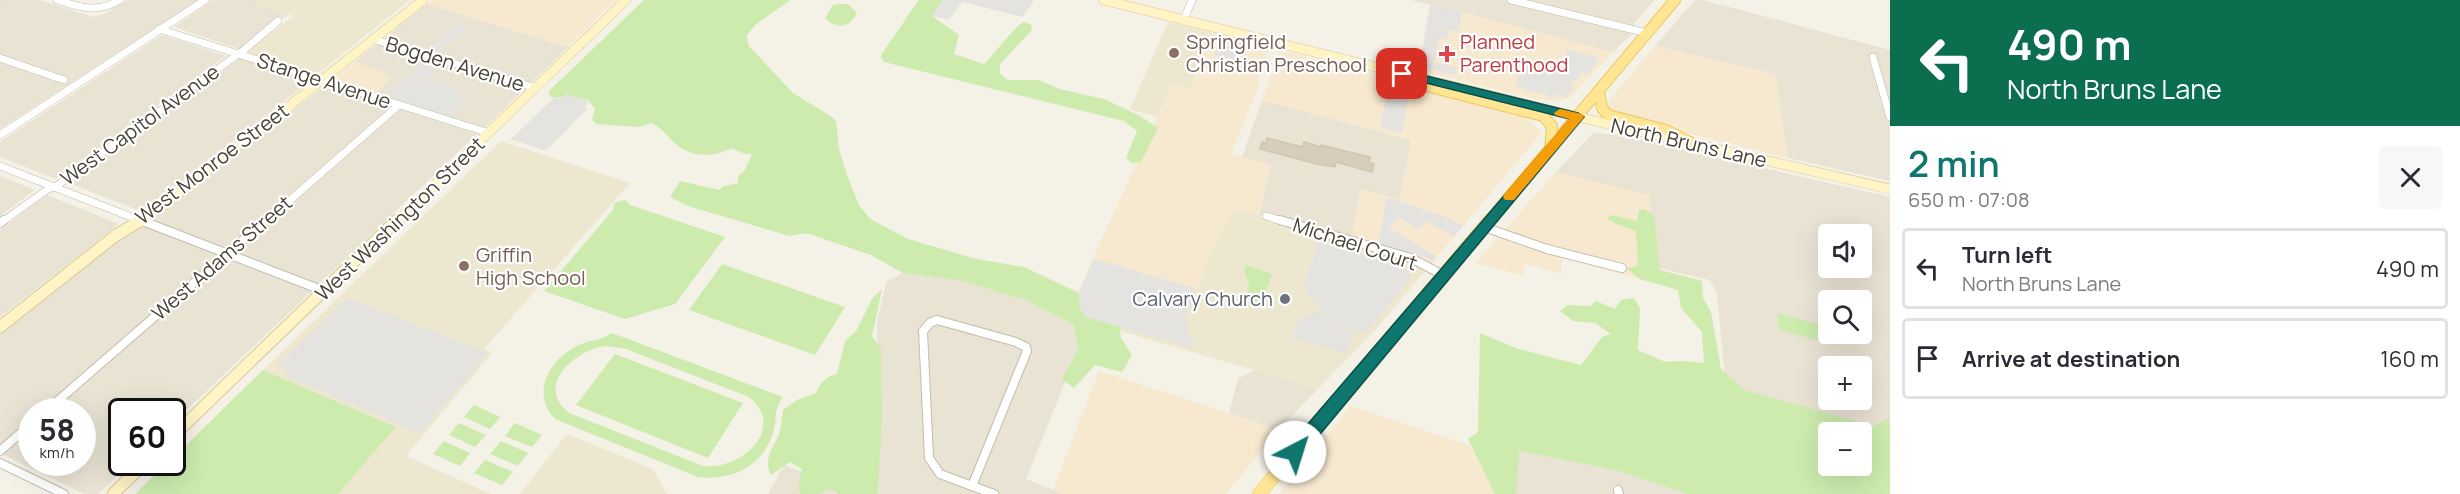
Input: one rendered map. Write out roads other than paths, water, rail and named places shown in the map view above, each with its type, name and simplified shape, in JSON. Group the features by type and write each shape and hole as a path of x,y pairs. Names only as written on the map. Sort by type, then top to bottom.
{"main road":[{"path":"1259,494 1675,0"},
{"path":"1409,75 1426,86 1543,116 1552,126 1550,151"},
{"path":"1599,92 1602,108 1608,115 1666,130 1694,144"}],"street":[{"path":"57,0 87,10 97,10 120,0"},
{"path":"0,135 205,0"},
{"name":"West Monroe Street","path":"0,327 115,236 141,221 423,0"},
{"name":"West Washington Street","path":"186,424 626,0"},
{"name":"North Bruns Lane","path":"1103,0 1578,117 1890,189"},
{"path":"1184,19 1192,0"},
{"path":"1511,0 1647,33"},
{"name":"West Capitol Avenue","path":"0,223 48,189 55,187 239,53 278,21"},
{"name":"Stange Avenue","path":"159,29 489,133"},
{"name":"Bogden Avenue","path":"373,39 536,88"},
{"path":"1873,57 1890,117"},
{"path":"0,58 64,80"},
{"name":"West Adams Street","path":"61,398 399,105"},
{"path":"0,166 324,291"},
{"name":"Michael Court","path":"1266,216 1410,258 1443,275"},
{"path":"1484,227 1547,249 1622,268"},
{"path":"972,486 1027,351 1026,347 1016,342 937,320 930,322 923,331 929,458 933,469 938,473 972,486 993,494"},
{"path":"0,451 18,435"},
{"path":"0,463 64,494"},
{"path":"113,494 132,476"}],"place":[{"name":"Springfield Christian Preschool","path":"1174,53"},
{"name":"Planned Parenthood","path":"1447,54"},
{"name":"Griffin High School","path":"464,266"},
{"name":"Calvary Church","path":"1285,299"}]}
